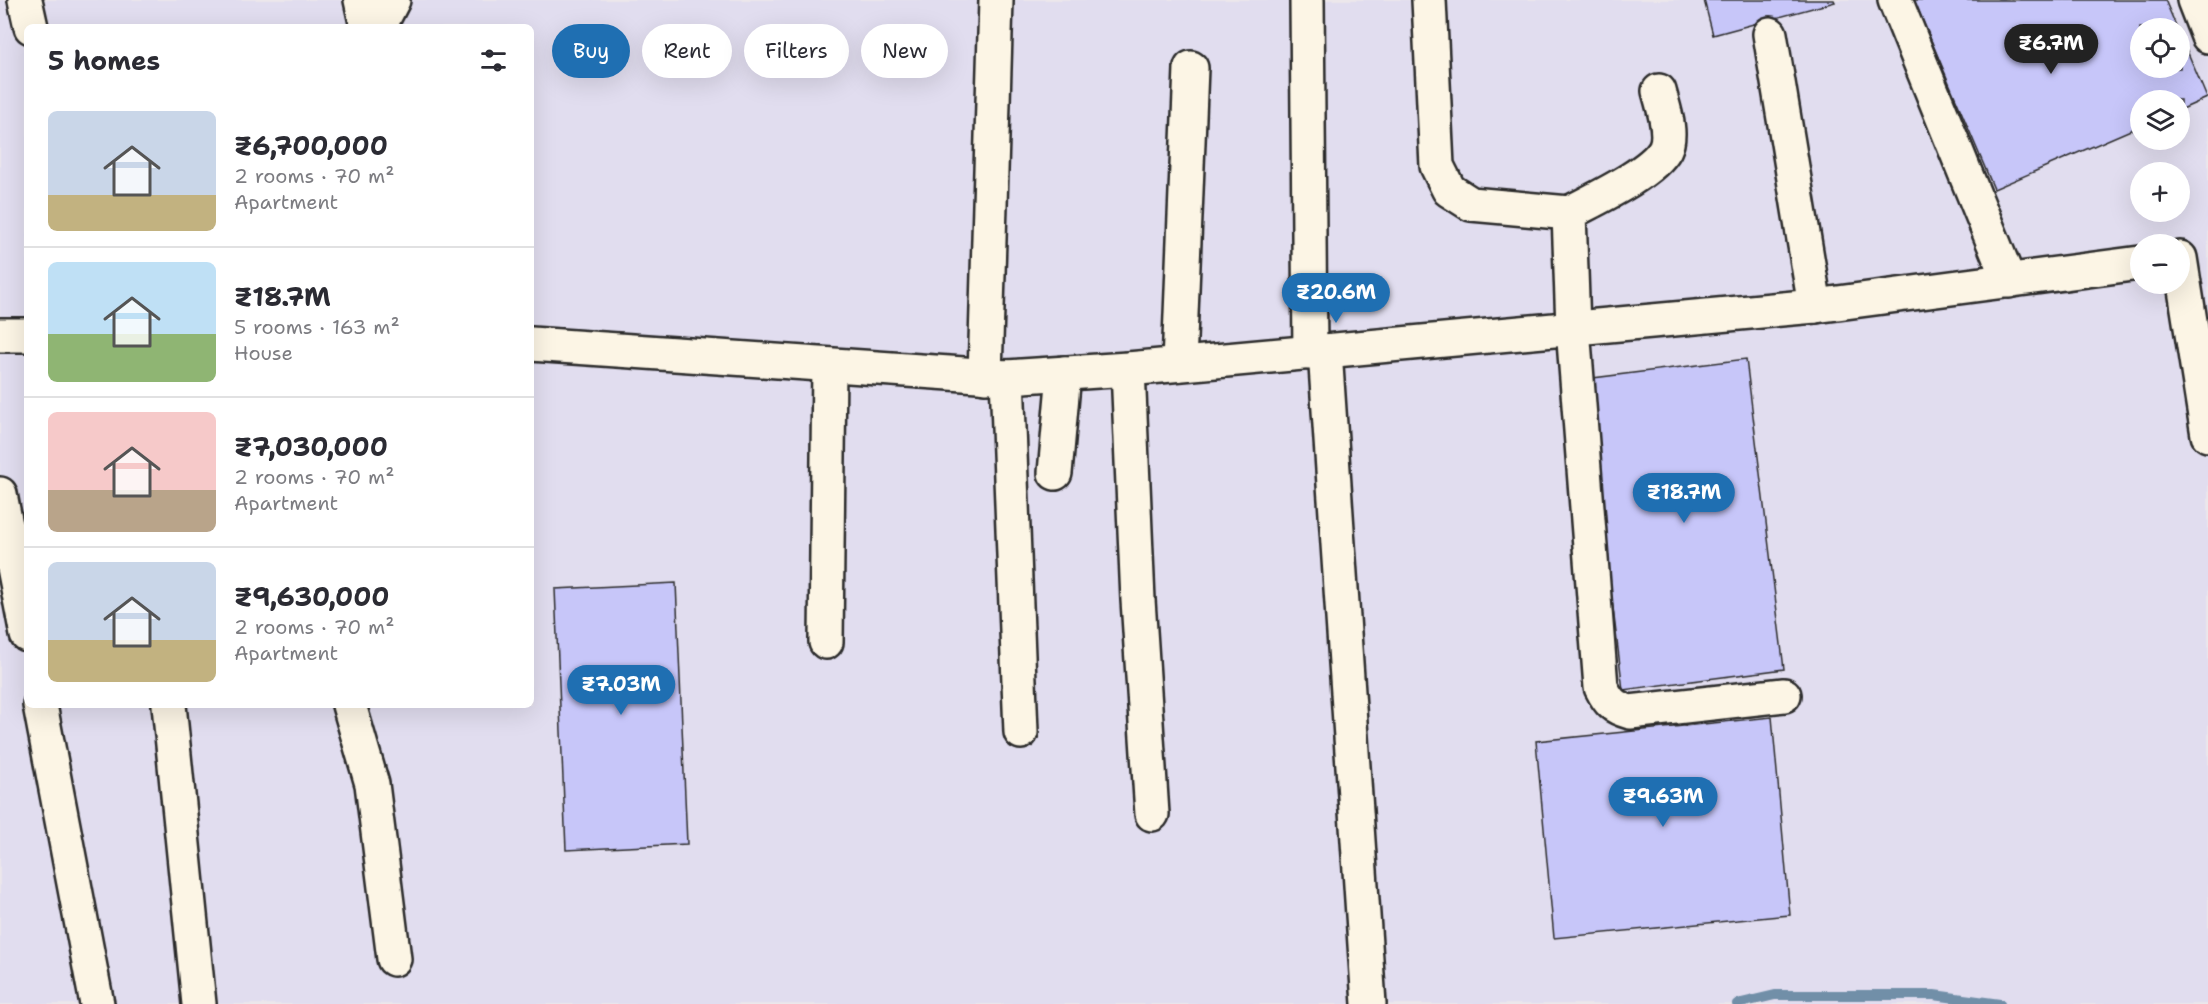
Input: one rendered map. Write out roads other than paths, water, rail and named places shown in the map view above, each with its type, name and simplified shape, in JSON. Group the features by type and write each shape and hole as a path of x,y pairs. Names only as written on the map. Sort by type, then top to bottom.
{"street":[{"path":"25,0 30,24"},
{"path":"361,0 366,24"},
{"path":"381,24 393,0"},
{"path":"996,0 996,377 1021,732"},
{"path":"1307,0 1318,352 1368,1004"},
{"path":"1429,0 1437,166 1449,190 1471,204 1569,213 1617,187 1650,165 1665,149 1668,124 1659,91"},
{"path":"1895,0 2009,281"},
{"path":"2194,0 2208,36"},
{"path":"1770,34 1815,306"},
{"path":"1179,364 1191,68"},
{"path":"1569,213 1574,328 1601,687 1608,702 1630,712 1784,695"},
{"path":"2190,256 2208,253"},
{"path":"534,344 996,377 1128,369 1815,306 2130,264"},
{"path":"2190,286 2198,308 2208,435"},
{"path":"0,336 24,335"},
{"path":"826,642 829,365"},
{"path":"1128,369 1138,600 1152,814"},
{"path":"1055,473 1065,373"},
{"path":"0,494 24,620"},
{"path":"41,708 97,1004"},
{"path":"169,708 199,1004"},
{"path":"350,708 372,784 394,959"}],"waterway":[{"path":"1737,1004 1775,995 1934,995 2000,1004"}]}
